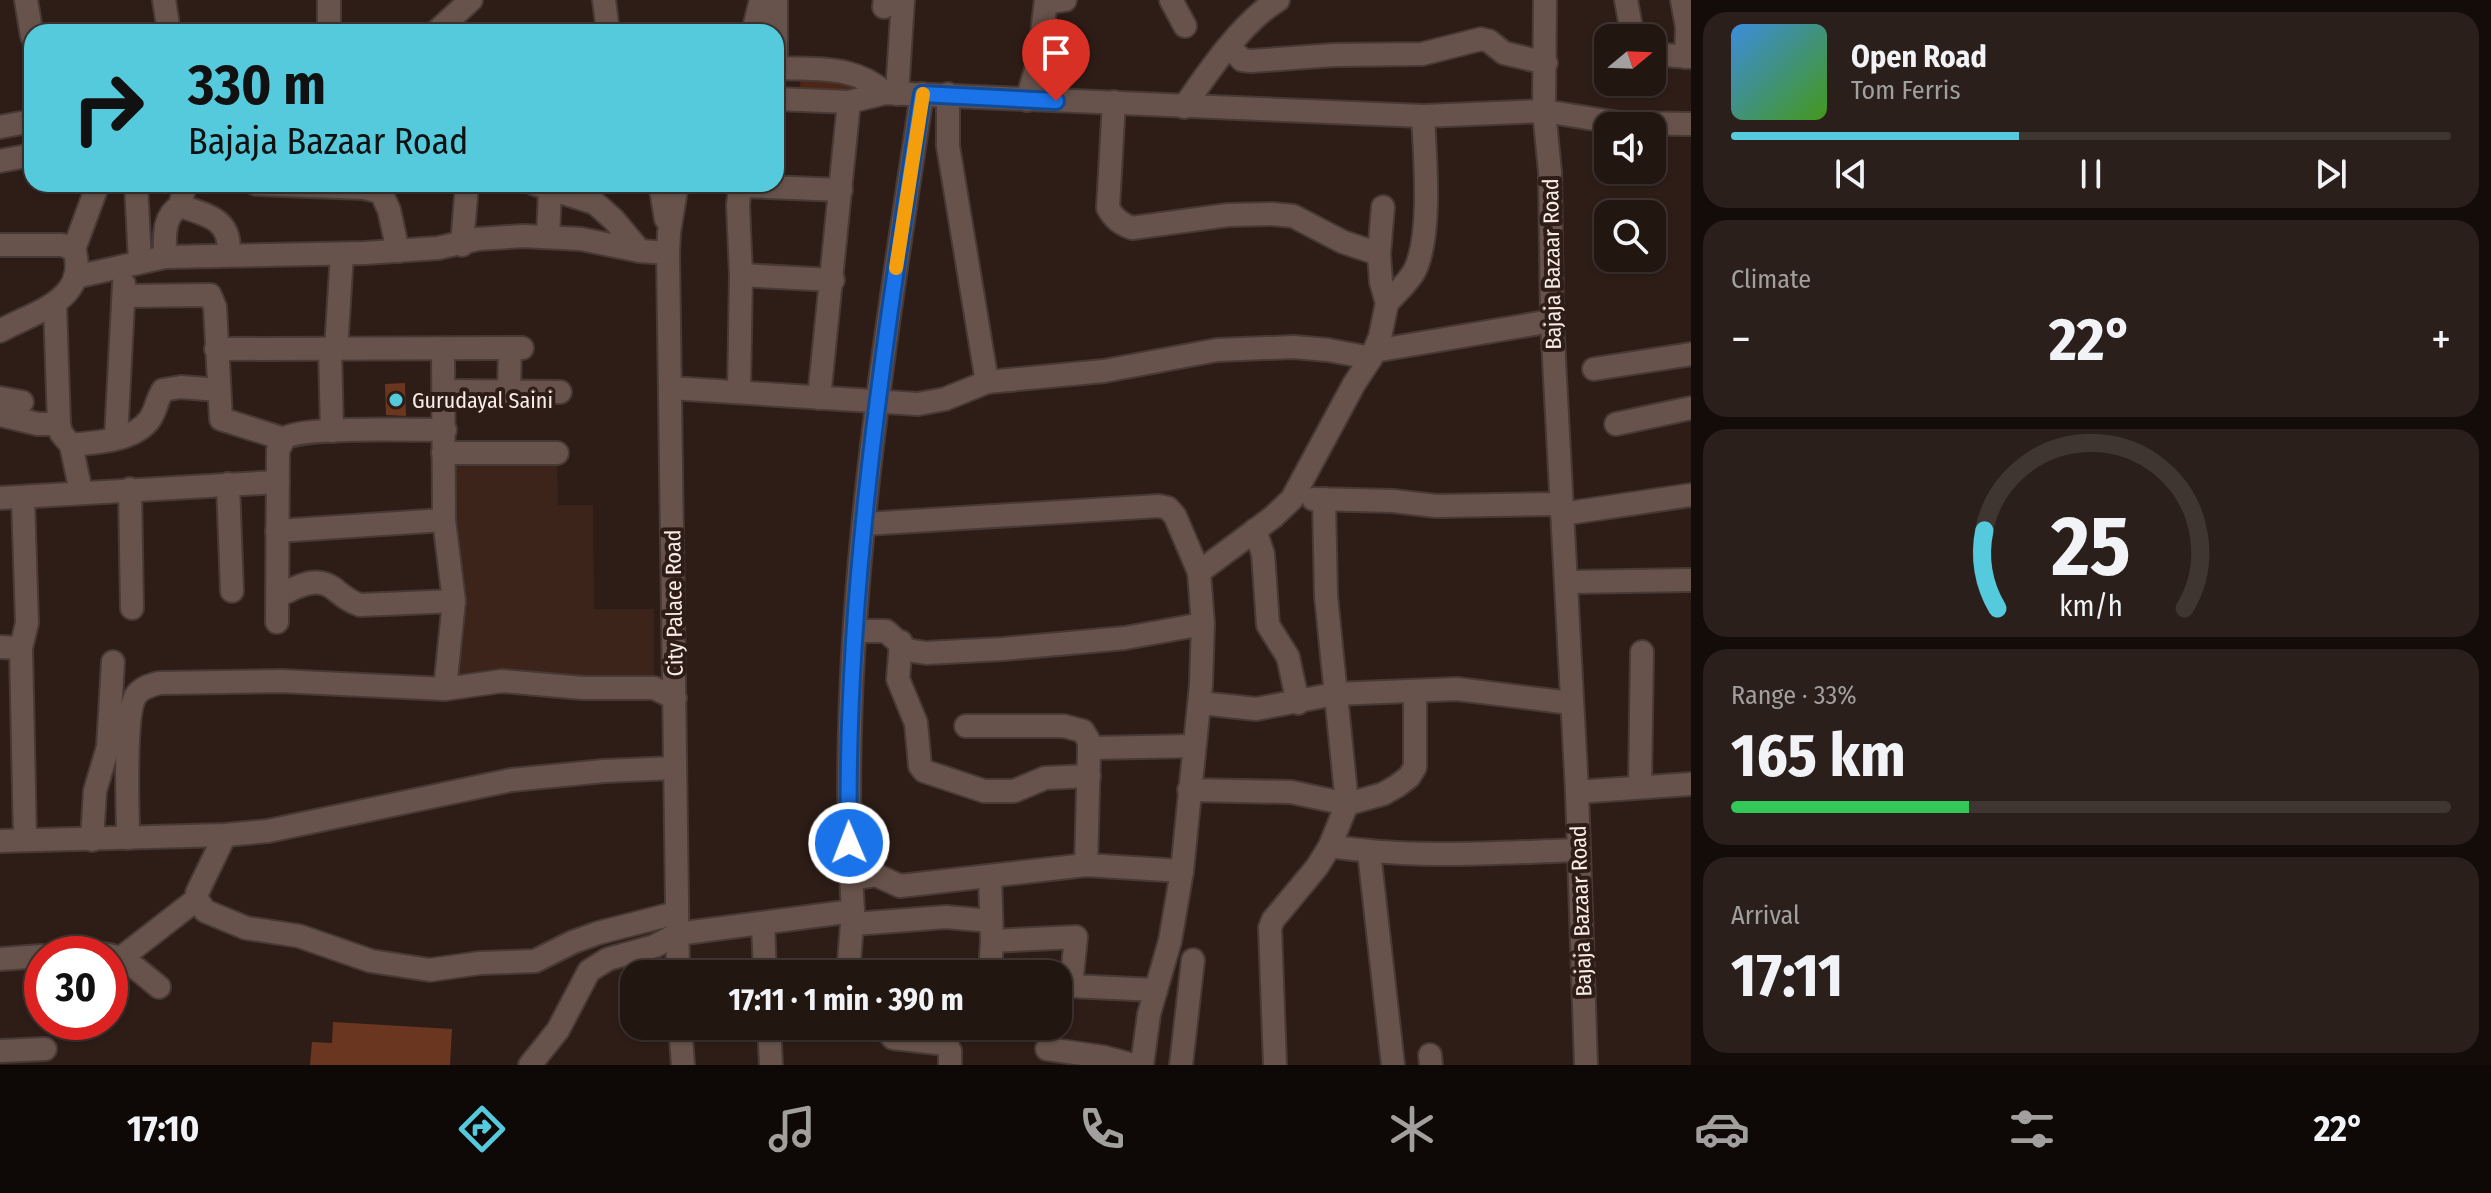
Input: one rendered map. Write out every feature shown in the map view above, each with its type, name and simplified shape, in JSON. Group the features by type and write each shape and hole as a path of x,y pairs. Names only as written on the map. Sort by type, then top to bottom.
{"street":[{"path":"26,0 30,24"},
{"path":"164,0 168,24"},
{"path":"329,0 329,24"},
{"path":"445,24 471,0"},
{"path":"604,0 607,24"},
{"path":"755,24 761,0"},
{"path":"776,0 776,24"},
{"path":"1171,0 1185,26"},
{"path":"1184,107 1204,77 1251,21 1278,0"},
{"name":"Bajaja Bazaar Road","path":"1545,0 1544,111 1550,172 1552,321 1561,509 1568,582 1586,1065"},
{"path":"1626,0 1630,24"},
{"path":"1666,55 1689,57 1682,0"},
{"path":"1027,100 1052,1"},
{"path":"890,2 891,94"},
{"path":"1230,47 1242,60 1251,61 1334,55 1422,54 1481,39 1489,41 1504,53 1546,63"},
{"path":"784,68 857,74 891,94"},
{"path":"784,100 849,102 891,94 948,94 1423,116 1544,111 1619,123 1691,124"},
{"path":"849,960 853,917 848,761 864,524 876,401 922,94"},
{"path":"948,94 948,146 987,382"},
{"path":"819,398 849,102"},
{"path":"1114,102 1108,208 1122,224 1132,228 1228,215 1293,216 1343,242 1379,254"},
{"path":"1387,303 1407,283 1420,256 1425,199 1423,116"},
{"path":"0,127 24,122"},
{"path":"0,161 24,156"},
{"path":"784,188 841,190"},
{"path":"0,331 55,305 75,277 77,259 74,249 95,192"},
{"path":"116,438 124,296 130,264 135,192"},
{"path":"381,192 389,210 398,251"},
{"path":"462,245 466,192"},
{"path":"543,192 548,237"},
{"path":"581,192 604,210 640,251"},
{"name":"City Palace Road","path":"661,192 668,243 677,960"},
{"name":"City Palace Road","path":"668,243 676,192"},
{"path":"739,391 740,192"},
{"path":"165,257 168,219 183,195 224,227 230,242 228,255"},
{"path":"1199,572 1292,499 1372,355 1380,337 1387,303 1381,282 1379,254 1383,207"},
{"path":"75,277 165,257 398,251 523,236 581,239 640,251 668,243"},
{"path":"0,245 62,245 74,249"},
{"path":"332,431 333,350 342,254"},
{"path":"741,275 833,280"},
{"path":"124,296 210,295 215,307 221,419 284,439"},
{"path":"55,305 59,424 61,433 71,445 81,492"},
{"path":"671,388 929,404 987,382 1104,371 1232,348 1294,347 1372,355 1552,321"},
{"path":"216,349 516,348 509,391"},
{"path":"443,350 444,520 454,601 445,689"},
{"path":"1594,369 1691,354"},
{"path":"71,445 116,438 146,424 163,390 181,387 218,390"},
{"path":"444,391 560,392"},
{"path":"1616,424 1691,408"},
{"path":"0,415 38,424 59,424"},
{"path":"277,622 278,450 284,439 293,434 332,431 445,430"},
{"path":"443,453 557,453"},
{"path":"0,498 278,482"},
{"path":"228,484 232,591"},
{"path":"130,489 132,608"},
{"path":"1292,499 1561,509 1691,495"},
{"path":"23,498 27,623 10,648 25,840"},
{"path":"1275,1065 1270,928 1330,846 1347,804 1326,596 1324,499"},
{"path":"864,524 1159,506 1168,508 1175,516 1199,572 1203,624 1200,703 1182,871 1170,941 1146,1026 1142,1065"},
{"path":"277,531 444,520"},
{"path":"1255,530 1263,554 1266,617 1288,657 1298,703"},
{"path":"1568,582 1691,580"},
{"path":"278,596 304,584 318,582 331,586 346,600 360,605 454,601"},
{"path":"856,631 886,631 907,650 916,652 968,652 1125,638 1203,624"},
{"path":"901,642 898,679 916,723 920,766 924,771 984,791 1014,791 1045,778 1089,776"},
{"path":"1640,787 1642,652"},
{"path":"92,840 97,779 106,761 108,747 113,662"},
{"path":"128,838 130,713 138,693 159,683 261,681 445,689 502,681 583,688 654,688 675,698"},
{"path":"1200,703 1256,709 1335,694 1457,689 1571,703"},
{"path":"1189,790 1291,792 1347,804 1383,794 1409,777 1415,767 1415,691"},
{"path":"966,726 1073,727 1083,731 1089,741 1086,865"},
{"path":"1089,748 1194,746"},
{"path":"0,841 92,840 268,831 511,780 674,768"},
{"path":"1577,792 1691,784"},
{"path":"128,953 197,899 225,835"},
{"path":"1330,846 1369,852 1578,850"},
{"path":"1369,852 1393,1065"},
{"path":"851,879 876,875 900,886 1086,865 1182,871"},
{"path":"990,876 991,960"},
{"path":"197,899 205,911 246,928 299,936 379,963 430,970 480,963 535,961 598,933 676,924 763,923 853,917 946,917 992,931 1076,937 1070,960"},
{"path":"763,923 764,960"},
{"path":"532,1064 558,1030 589,971 608,959 655,946 676,924"},
{"path":"0,959 24,957"},
{"path":"1181,1065 1193,960"},
{"path":"128,963 159,987"},
{"path":"1072,987 1156,990"},
{"path":"681,1040 683,1065"},
{"path":"770,1040 771,1065"},
{"path":"911,1040 946,1044 950,1051 950,1065"},
{"path":"0,1051 45,1049"},
{"path":"1047,1049 1133,1065"}],"shaded area":[{"path":"801,76 860,88 799,96"},
{"path":"443,453 557,453 558,505 593,505 594,609 654,609 654,688 445,689"}],"building":[{"name":"Gurudayal Saini","path":"405,383 406,416 386,415 385,384"},
{"path":"333,1022 452,1029 450,1065 310,1065 312,1042 332,1043"}],"slow traffic":[{"path":"896,268 923,94"}],"place":[{"name":"Gurudayal Saini","path":"396,400"}],"route":[{"path":"849,843 848,761 864,524 876,401 922,94 1056,101"}]}
